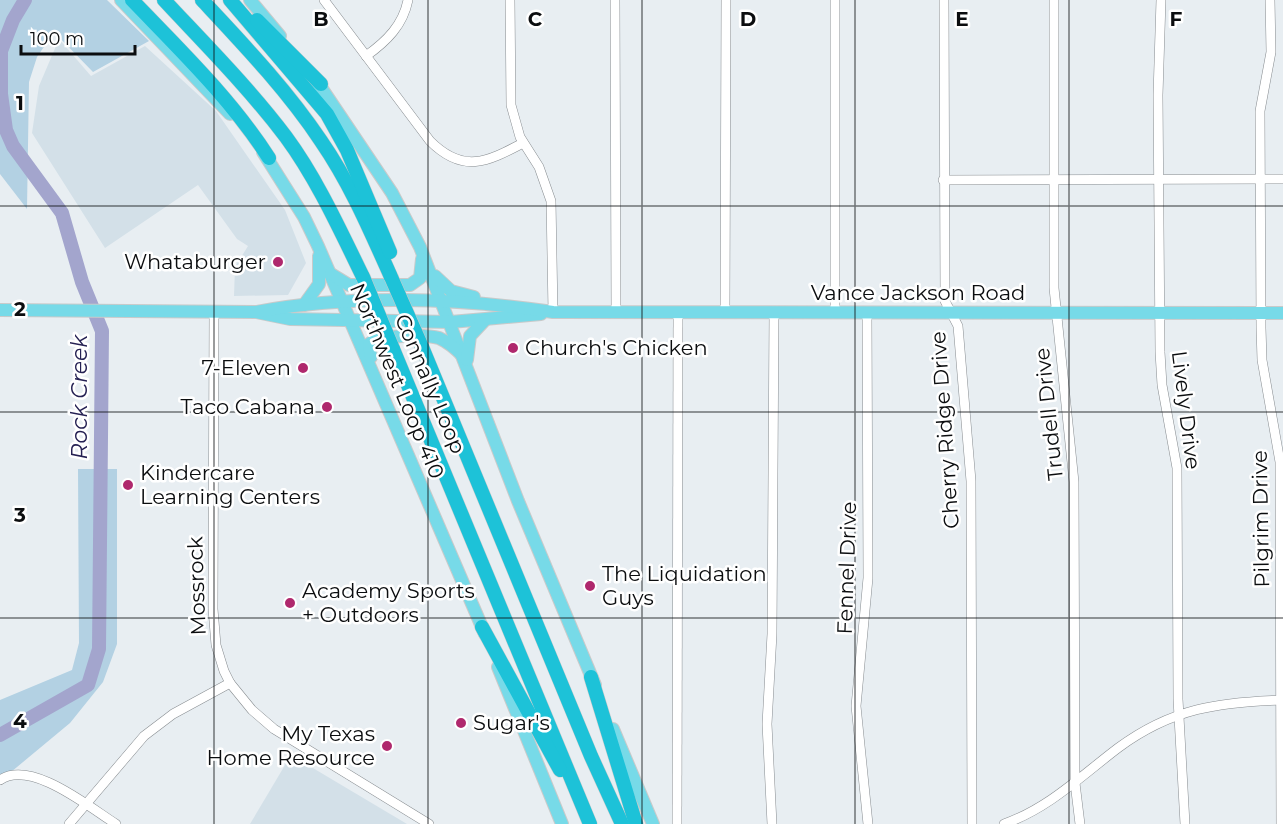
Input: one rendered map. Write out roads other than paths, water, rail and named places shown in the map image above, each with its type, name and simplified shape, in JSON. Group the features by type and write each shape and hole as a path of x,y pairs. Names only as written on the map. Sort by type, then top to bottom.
{"highway":[{"path":"132,0 220,92 249,127 268,158"},
{"path":"156,0 186,24"},
{"name":"Connally Loop","path":"164,0 287,139 326,203 363,277 589,822"},
{"path":"202,0 272,77 321,142 363,214 394,277"},
{"path":"232,0 327,114 342,141 394,277"},
{"path":"232,0 272,33 321,84"},
{"name":"Connally Loop","path":"394,277 586,745 622,824"},
{"path":"482,627 589,822"},
{"path":"591,677 636,824"}],"main road":[{"name":"Northwest Loop 410","path":"121,0 268,158 318,246 482,627 562,824"},
{"path":"255,2 321,84 392,193 420,247 451,322 518,501 653,824"},
{"path":"304,305 319,284 318,246"},
{"path":"330,274 349,285 410,285 416,283 423,273 420,247"},
{"path":"431,273 451,291 489,303"},
{"name":"Vance Jackson Road","path":"0,310 256,312 342,302 489,303 553,312"},
{"name":"Vance Jackson Road","path":"256,312 290,319 451,322 553,312 616,311 1283,314"},
{"path":"466,361 470,336 485,320"},
{"path":"380,388 368,348 369,344 378,338 433,337 454,347 466,361"}],"street":[{"path":"324,0 430,141 450,157 465,162 481,162 497,157 523,142"},
{"path":"366,56 400,23 408,0"},
{"path":"510,0 511,105 523,142 539,166 551,201 553,312"},
{"path":"615,0 616,311"},
{"path":"725,312 726,0"},
{"path":"835,0 835,312"},
{"name":"Cherry Ridge Drive","path":"944,0 945,301 958,326 971,481 972,824"},
{"name":"Trudell Drive","path":"1054,0 1053,180 1056,313 1074,482 1075,783 1080,824"},
{"name":"Lively Drive","path":"1161,0 1158,180 1159,313 1162,385 1177,468 1178,716 1185,824"},
{"name":"Pilgrim Drive","path":"1270,0 1271,52 1260,104 1261,314 1262,360 1280,462 1281,824"},
{"path":"944,180 1283,179"},
{"name":"Mossrock","path":"214,312 213,609 219,656 230,683 246,705 274,729 429,824"},
{"path":"677,824 678,312"},
{"path":"772,824 768,724 772,634 774,312"},
{"name":"Fennel Drive","path":"867,312 868,578 856,706 868,824"},
{"path":"69,824 144,736 173,714 230,683"},
{"path":"1004,824 1038,809 1134,738 1178,716 1209,705 1282,700"},
{"path":"0,780 13,775 33,775 116,824"}],"waterway":[{"name":"Rock Creek","path":"0,735 88,685 99,649 102,331 82,282 62,213 13,146 6,130 1,94 1,51 13,20 25,0"}],"place":[{"name":"Whataburger","path":"278,262"},
{"name":"Church's Chicken","path":"513,348"},
{"name":"7-Eleven","path":"303,368"},
{"name":"Taco Cabana","path":"327,407"},
{"name":"Kindercare Learning Centers","path":"128,485"},
{"name":"The Liquidation Guys","path":"590,586"},
{"name":"Academy Sports + Outdoors","path":"290,603"},
{"name":"Sugar's","path":"461,723"},
{"name":"My Texas Home Resource","path":"387,746"}]}
